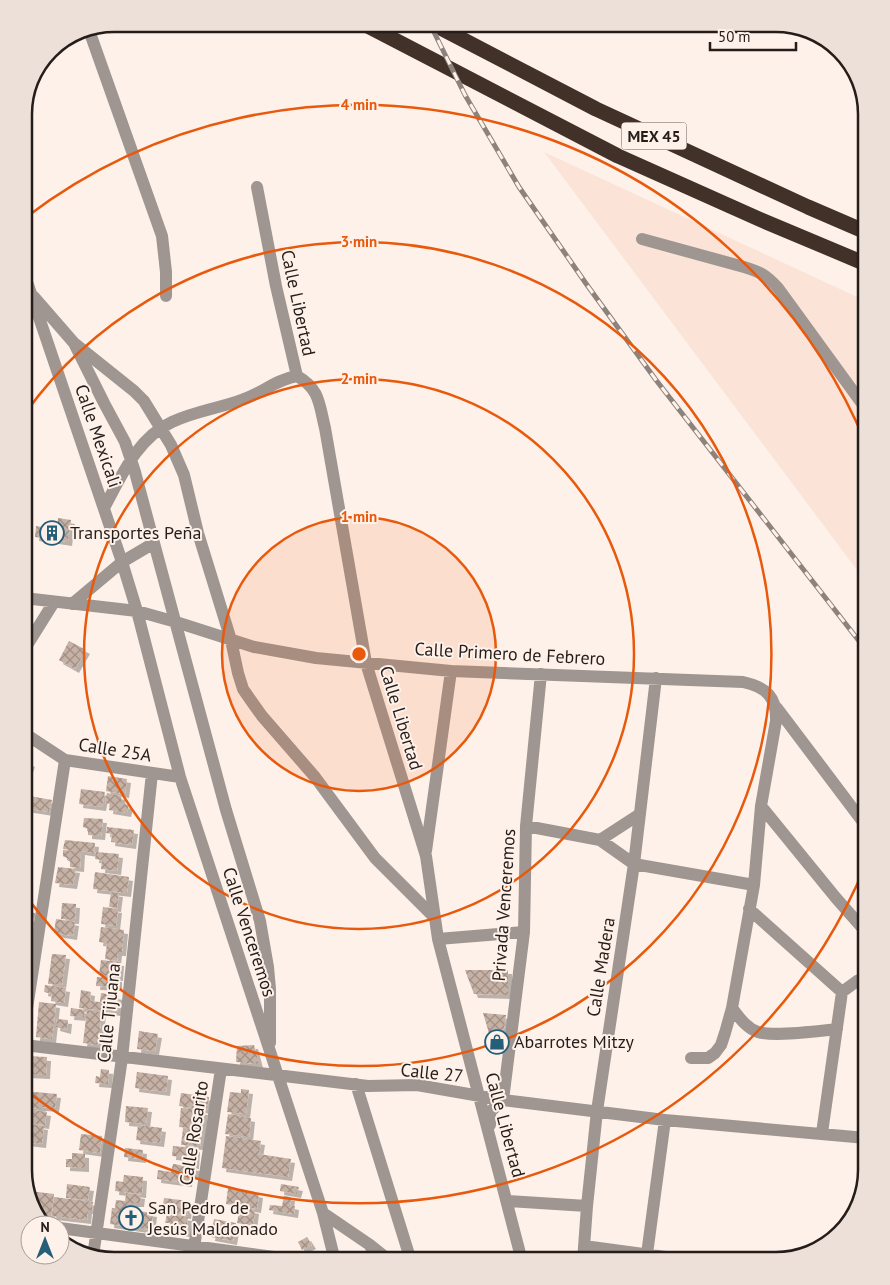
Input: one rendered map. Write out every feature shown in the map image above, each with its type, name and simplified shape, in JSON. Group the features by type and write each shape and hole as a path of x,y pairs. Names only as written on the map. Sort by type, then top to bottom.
{"highway":[{"name":"MEX 45","path":"381,32 618,156 858,261"},
{"name":"MEX 45","path":"449,33 596,109 858,228"}],"street":[{"path":"91,36 162,236 166,272 166,296"},
{"name":"Calle Libertad","path":"257,187 276,286 297,376 308,382 315,391 325,428 366,663 426,856 438,939 490,1132 520,1252"},
{"path":"642,239 744,266 757,270 767,276 778,288 858,398"},
{"path":"33,295 74,343 144,401 161,428 184,475 198,534 231,640 243,689 262,716 315,778 375,858 435,918"},
{"name":"Calle Mexicali","path":"33,300 104,508 137,612"},
{"path":"74,343 125,442 131,459 226,810 260,921 270,989 270,1054"},
{"path":"104,508 131,459 161,428 188,416 244,399 274,383 297,376"},
{"path":"72,604 122,562 154,543"},
{"name":"Calle Primero de Febrero","path":"33,599 137,612 176,622 231,640 281,652 366,663 451,671 743,682 756,685 766,692 777,708"},
{"path":"33,636 54,602"},
{"name":"Calle Venceremos","path":"137,612 180,777 323,1213 332,1252"},
{"path":"426,856 451,671"},
{"name":"Privada Venceremos","path":"490,1132 490,1112 503,1100 524,932 526,826 541,674"},
{"name":"Calle Madera","path":"584,1252 586,1206 597,1111 634,864 656,678"},
{"path":"691,1058 708,1058 715,1053 721,1045 732,1008 754,885 761,806 777,708"},
{"path":"777,708 858,815"},
{"name":"Calle 25A","path":"32,739 65,760 180,777"},
{"path":"32,975 65,760"},
{"name":"Calle Tijuana","path":"94,1250 122,1058 152,773"},
{"path":"761,806 858,923"},
{"path":"600,840 640,814"},
{"path":"526,826 600,840 634,864 754,885"},
{"path":"749,909 842,992"},
{"path":"438,939 524,932"},
{"path":"822,1133 842,992 858,981"},
{"path":"732,1008 749,1027 758,1032 772,1034 837,1029"},
{"name":"Calle 27","path":"32,1046 356,1084 378,1086 417,1085 503,1100 665,1120 858,1137"},
{"name":"Calle Rosarito","path":"193,1252 221,1069"},
{"path":"356,1084 408,1252"},
{"path":"647,1252 665,1120"},
{"path":"507,1201 586,1206"},
{"path":"323,1213 379,1252"},
{"path":"70,1229 236,1252"},
{"path":"370,1245 373,1252"},
{"path":"584,1246 631,1252"}],"shaded area":[{"path":"544,152 858,297 858,571"}],"building":[{"name":"Transportes Peña","path":"58,518 71,520 68,542 35,537 36,526 57,529"},
{"path":"69,641 86,650 75,669 59,660"},
{"path":"108,776 127,779 125,794 106,791"},
{"path":"81,789 105,792 102,807 79,804"},
{"path":"107,793 121,796 122,804 129,805 127,813 109,810 110,804 105,803"},
{"path":"32,796 52,800 49,812 32,809"},
{"path":"84,818 103,819 101,836 88,835 88,829 83,827"},
{"path":"107,827 134,830 132,845 111,842 112,834 106,833"},
{"path":"65,840 95,843 94,853 81,851 80,868 70,867 70,860 63,856 63,850 75,851 63,849"},
{"path":"96,852 119,854 117,871 101,869 102,860 95,859"},
{"path":"58,867 76,869 73,885 55,883"},
{"path":"95,872 129,877 127,893 93,889"},
{"path":"111,892 119,893 117,908 109,907"},
{"path":"62,903 76,904 75,920 61,919"},
{"path":"103,907 118,909 116,926 101,924"},
{"path":"32,913 35,913 34,926 32,926"},
{"path":"56,919 75,922 73,936 54,933"},
{"path":"101,927 124,930 122,952 118,952 117,961 105,959 107,943 99,942"},
{"path":"52,954 66,955 62,985 48,984"},
{"path":"101,960 120,962 119,977 99,975"},
{"path":"465,970 508,970 508,995 474,994"},
{"path":"97,977 118,978 118,987 96,986"},
{"path":"45,985 66,988 64,1003 51,1001 52,994 44,992"},
{"path":"81,990 91,992 90,1001 100,1002 101,993 119,996 117,1012 79,1008"},
{"path":"39,1002 56,1004 52,1039 36,1037"},
{"path":"71,1008 85,1010 84,1017 70,1016"},
{"path":"87,1010 102,1012 98,1045 83,1043"},
{"path":"483,1013 506,1015 501,1050 494,1050"},
{"path":"57,1019 68,1020 67,1030 56,1027"},
{"path":"139,1031 158,1034 155,1051 137,1049"},
{"path":"254,1045 259,1064 236,1062 237,1046"},
{"path":"32,1056 47,1057 46,1075 32,1074"},
{"path":"101,1069 109,1070 108,1084 95,1083 96,1076 100,1077"},
{"path":"137,1072 168,1076 166,1092 135,1088"},
{"path":"241,1089 249,1090 246,1114 227,1112 230,1092 241,1093"},
{"path":"32,1092 57,1094 55,1108 42,1107 41,1109 32,1108"},
{"path":"181,1093 209,1097 207,1110 179,1106"},
{"path":"126,1106 148,1108 146,1124 125,1122"},
{"path":"181,1108 204,1111 200,1146 181,1145 183,1128 199,1129 179,1127"},
{"path":"32,1110 47,1112 45,1125 32,1123"},
{"path":"228,1114 251,1118 249,1137 225,1134"},
{"path":"32,1124 44,1126 42,1144 32,1143"},
{"path":"138,1125 162,1128 160,1143 136,1140"},
{"path":"81,1134 102,1136 100,1153 79,1150"},
{"path":"226,1136 261,1141 259,1154 291,1159 288,1177 222,1168"},
{"path":"173,1146 196,1148 195,1165 182,1163 183,1157 172,1156"},
{"path":"125,1148 143,1150 142,1159 124,1157"},
{"path":"72,1153 85,1154 85,1168 66,1167 66,1159 72,1159"},
{"path":"173,1164 196,1167 195,1175 189,1175 188,1183 157,1179 158,1170 171,1172"},
{"path":"124,1175 143,1177 142,1194 115,1191 116,1181 123,1182"},
{"path":"67,1184 90,1187 88,1200 66,1198"},
{"path":"281,1184 299,1187 297,1194 280,1191"},
{"path":"228,1188 259,1194 257,1209 226,1204"},
{"path":"35,1192 54,1194 51,1215 47,1215"},
{"name":"San Pedro de Jesús Maldonado","path":"126,1193 141,1195 140,1203 133,1203 132,1210 153,1213 151,1230 110,1224 112,1208 115,1208 116,1200 125,1201"},
{"path":"284,1196 291,1197 290,1205 295,1206 294,1214 269,1210 270,1205 282,1206"},
{"path":"54,1197 93,1202 92,1210 88,1210 87,1220 70,1218 70,1215 52,1215"},
{"path":"164,1198 189,1201 187,1215 169,1213 170,1206 163,1205"},
{"path":"240,1207 255,1210 253,1226 237,1223"},
{"path":"167,1214 188,1217 186,1233 169,1231 170,1223 165,1223"},
{"path":"214,1219 236,1223 233,1241 211,1237"},
{"path":"307,1237 312,1245 302,1250 298,1242"}],"railway":[{"path":"434,32 465,95 519,187 587,285 656,380 858,640"}],"place":[{"name":"Transportes Peña","path":"52,533"},
{"name":"Abarrotes Mitzy","path":"497,1042"},
{"name":"San Pedro de Jesús Maldonado","path":"131,1218"}]}
